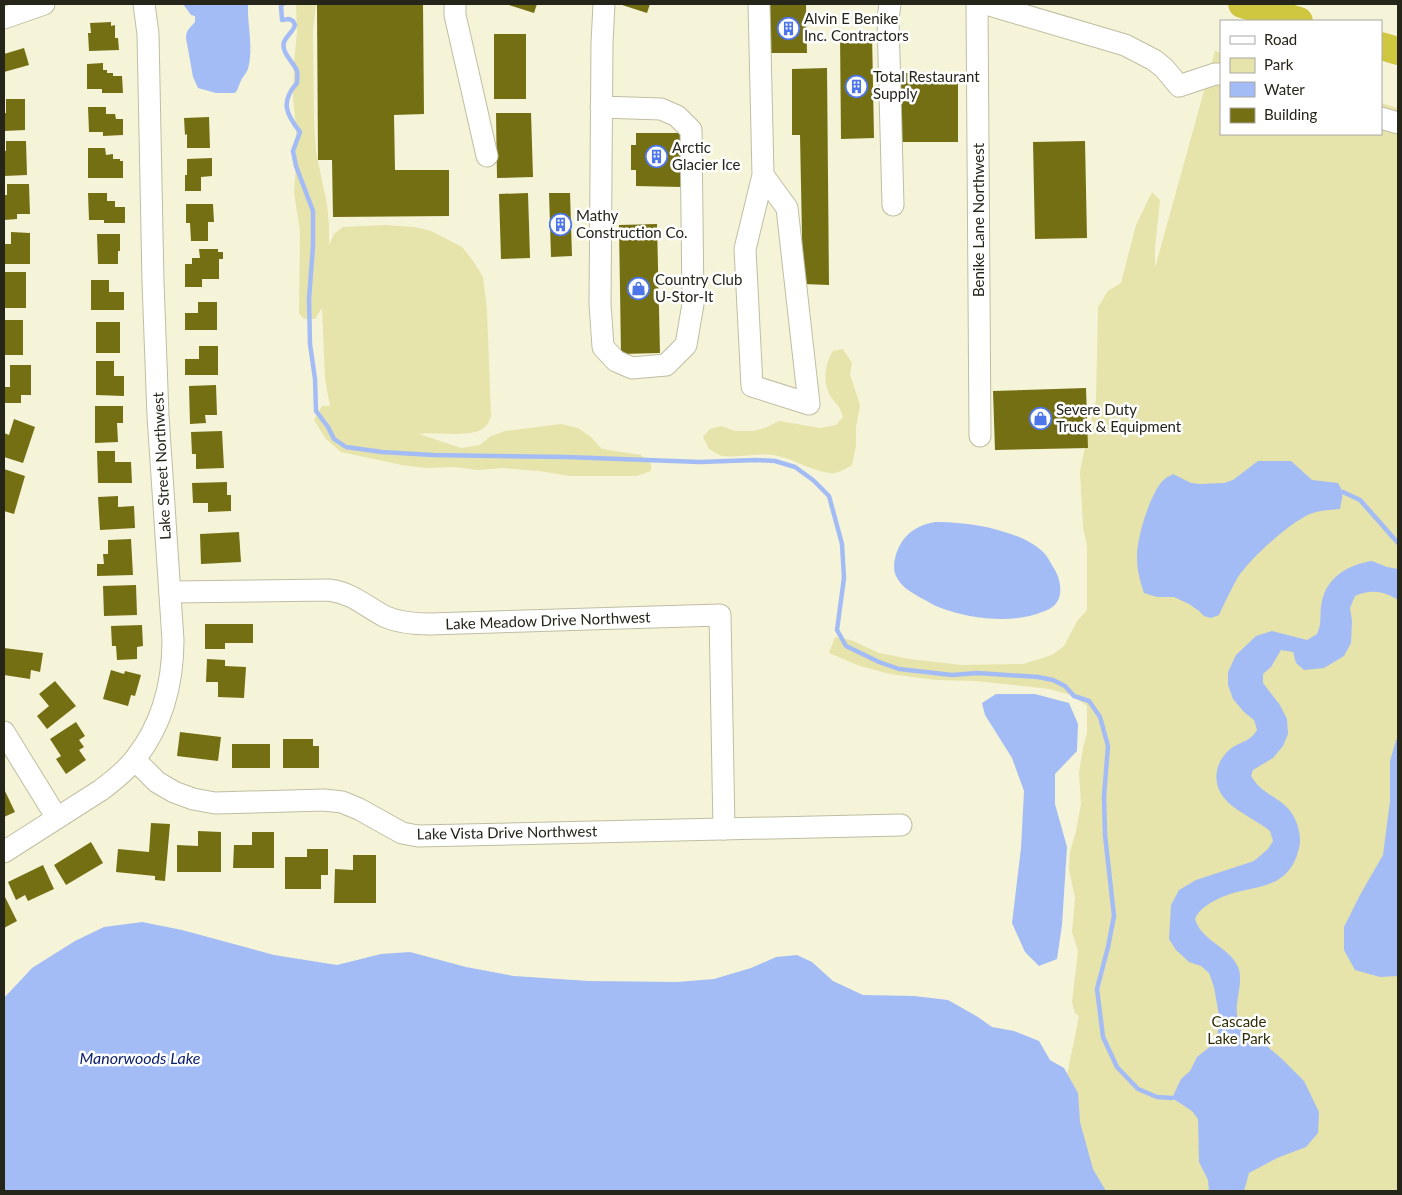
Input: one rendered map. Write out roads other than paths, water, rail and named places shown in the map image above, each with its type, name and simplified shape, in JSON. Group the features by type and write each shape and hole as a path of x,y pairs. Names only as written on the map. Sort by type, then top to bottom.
{"highway":[{"path":"1242,4 1297,20"},
{"path":"1382,46 1398,51"}],"street":[{"path":"4,18 44,4"},
{"name":"Lake Street Northwest","path":"4,852 101,790 135,760 157,722 166,700 170,681 173,662 173,640 158,416 148,34 144,4"},
{"path":"455,4 455,15 487,156"},
{"path":"601,107 661,109 676,116 691,130 693,304 686,345 666,365 632,368 616,361 603,347 600,304 601,107 604,4"},
{"path":"758,4 763,175 744,248 752,386 809,404 787,208 763,175"},
{"path":"890,4 888,19 893,205"},
{"name":"Benike Lane Northwest","path":"977,4 980,436"},
{"path":"986,4 1125,44 1154,60 1164,68 1179,86 1220,74"},
{"path":"1382,118 1398,123"},
{"name":"Lake Meadow Drive Northwest","path":"170,592 329,590 346,594 388,618 430,624 720,615 724,829"},
{"path":"4,732 57,818"},
{"name":"Lake Vista Drive Northwest","path":"135,760 157,782 174,792 193,799 215,803 324,800 342,802 360,809 402,833 418,836 901,825"}],"water":[{"path":"183,4 248,4 250,61 248,69 235,93 216,93 198,88 193,77 186,38 188,31 195,22 195,16 191,15"},
{"path":"1258,461 1291,461 1312,480 1338,483 1343,492 1340,509 1310,514 1292,525 1271,542 1238,577 1219,615 1211,618 1204,616 1189,604 1174,597 1157,597 1144,593 1138,571 1137,550 1150,503 1160,484 1173,474 1191,483 1224,483 1233,480"},
{"path":"935,522 961,523 992,528 1020,537 1032,544 1046,555 1057,574 1060,590 1057,602 1048,610 1031,616 991,619 952,612 933,605 910,591 898,580 895,573 894,562 898,550 909,533 918,527"},
{"path":"1372,561 1398,569 1398,600 1377,592 1366,592 1355,596 1350,608 1352,621 1351,643 1344,656 1324,668 1304,670 1296,663 1293,652 1281,650 1271,667 1263,674 1263,683 1280,705 1287,719 1288,734 1283,746 1273,758 1253,770 1251,776 1260,787 1288,808 1296,820 1300,834 1300,844 1294,863 1286,874 1276,881 1227,895 1214,901 1203,908 1195,919 1203,933 1228,954 1238,967 1240,984 1237,1014 1243,1036 1255,1036 1304,1081 1319,1112 1318,1133 1306,1147 1277,1158 1249,1173 1244,1191 1209,1191 1208,1180 1199,1162 1198,1119 1192,1111 1172,1098 1181,1079 1190,1071 1197,1057 1217,1041 1219,1016 1214,987 1209,973 1201,966 1189,962 1176,950 1169,939 1171,905 1179,890 1196,880 1254,861 1268,849 1273,841 1270,831 1229,803 1218,787 1216,774 1220,761 1229,750 1248,740 1257,730 1254,720 1233,699 1228,685 1228,672 1236,655 1256,636 1272,631 1307,640 1317,634 1320,626 1323,597 1332,581 1353,566"},
{"path":"996,694 1035,694 1069,703 1078,724 1077,751 1055,774 1055,804 1067,847 1062,925 1057,959 1039,966 1025,952 1012,923 1021,848 1024,791 1012,758 985,715 982,703"},
{"path":"1398,739 1398,976 1380,977 1355,970 1344,950 1344,927 1383,855 1390,801 1390,761 1396,740"},
{"name":"Manorwoods Lake","path":"142,922 182,930 274,955 337,965 381,954 410,952 466,967 514,976 589,981 677,982 714,979 751,968 776,957 797,955 812,962 833,981 863,995 914,996 948,1000 992,1027 1014,1031 1039,1041 1050,1060 1064,1068 1078,1093 1080,1122 1093,1169 1106,1191 4,1191 4,998 32,968 75,941 104,927"}],"waterway":[{"path":"283,4 281,6 282,20 289,19 295,25 284,42 284,50 297,73 297,83 288,96 287,102 288,114 300,132 293,151 296,166 313,211 313,246 309,299 310,344 315,379 316,411 334,439 346,447 382,452 433,455 700,462 775,461 795,467 813,480 829,496 842,544 844,578 837,630 846,646 879,662 899,669 952,675 977,673 1038,677 1053,680 1065,686 1074,696 1089,701 1100,717 1108,746 1104,796 1105,835 1114,916 1097,989 1103,1037 1117,1067 1138,1089 1157,1097 1172,1098"},
{"path":"1343,492 1360,500 1398,543"}],"place":[{"name":"Alvin E Benike Inc. Contractors","path":"788,28"},
{"name":"Total Restaurant Supply","path":"857,86"},
{"name":"Arctic Glacier Ice","path":"656,157"},
{"name":"Mathy Construction Co.","path":"560,225"},
{"name":"Country Club U-Stor-It","path":"639,289"},
{"name":"Severe Duty Truck & Equipment","path":"1040,419"}],"park label":[{"name":"Cascade Lake Park","path":"1239,1030"}]}
